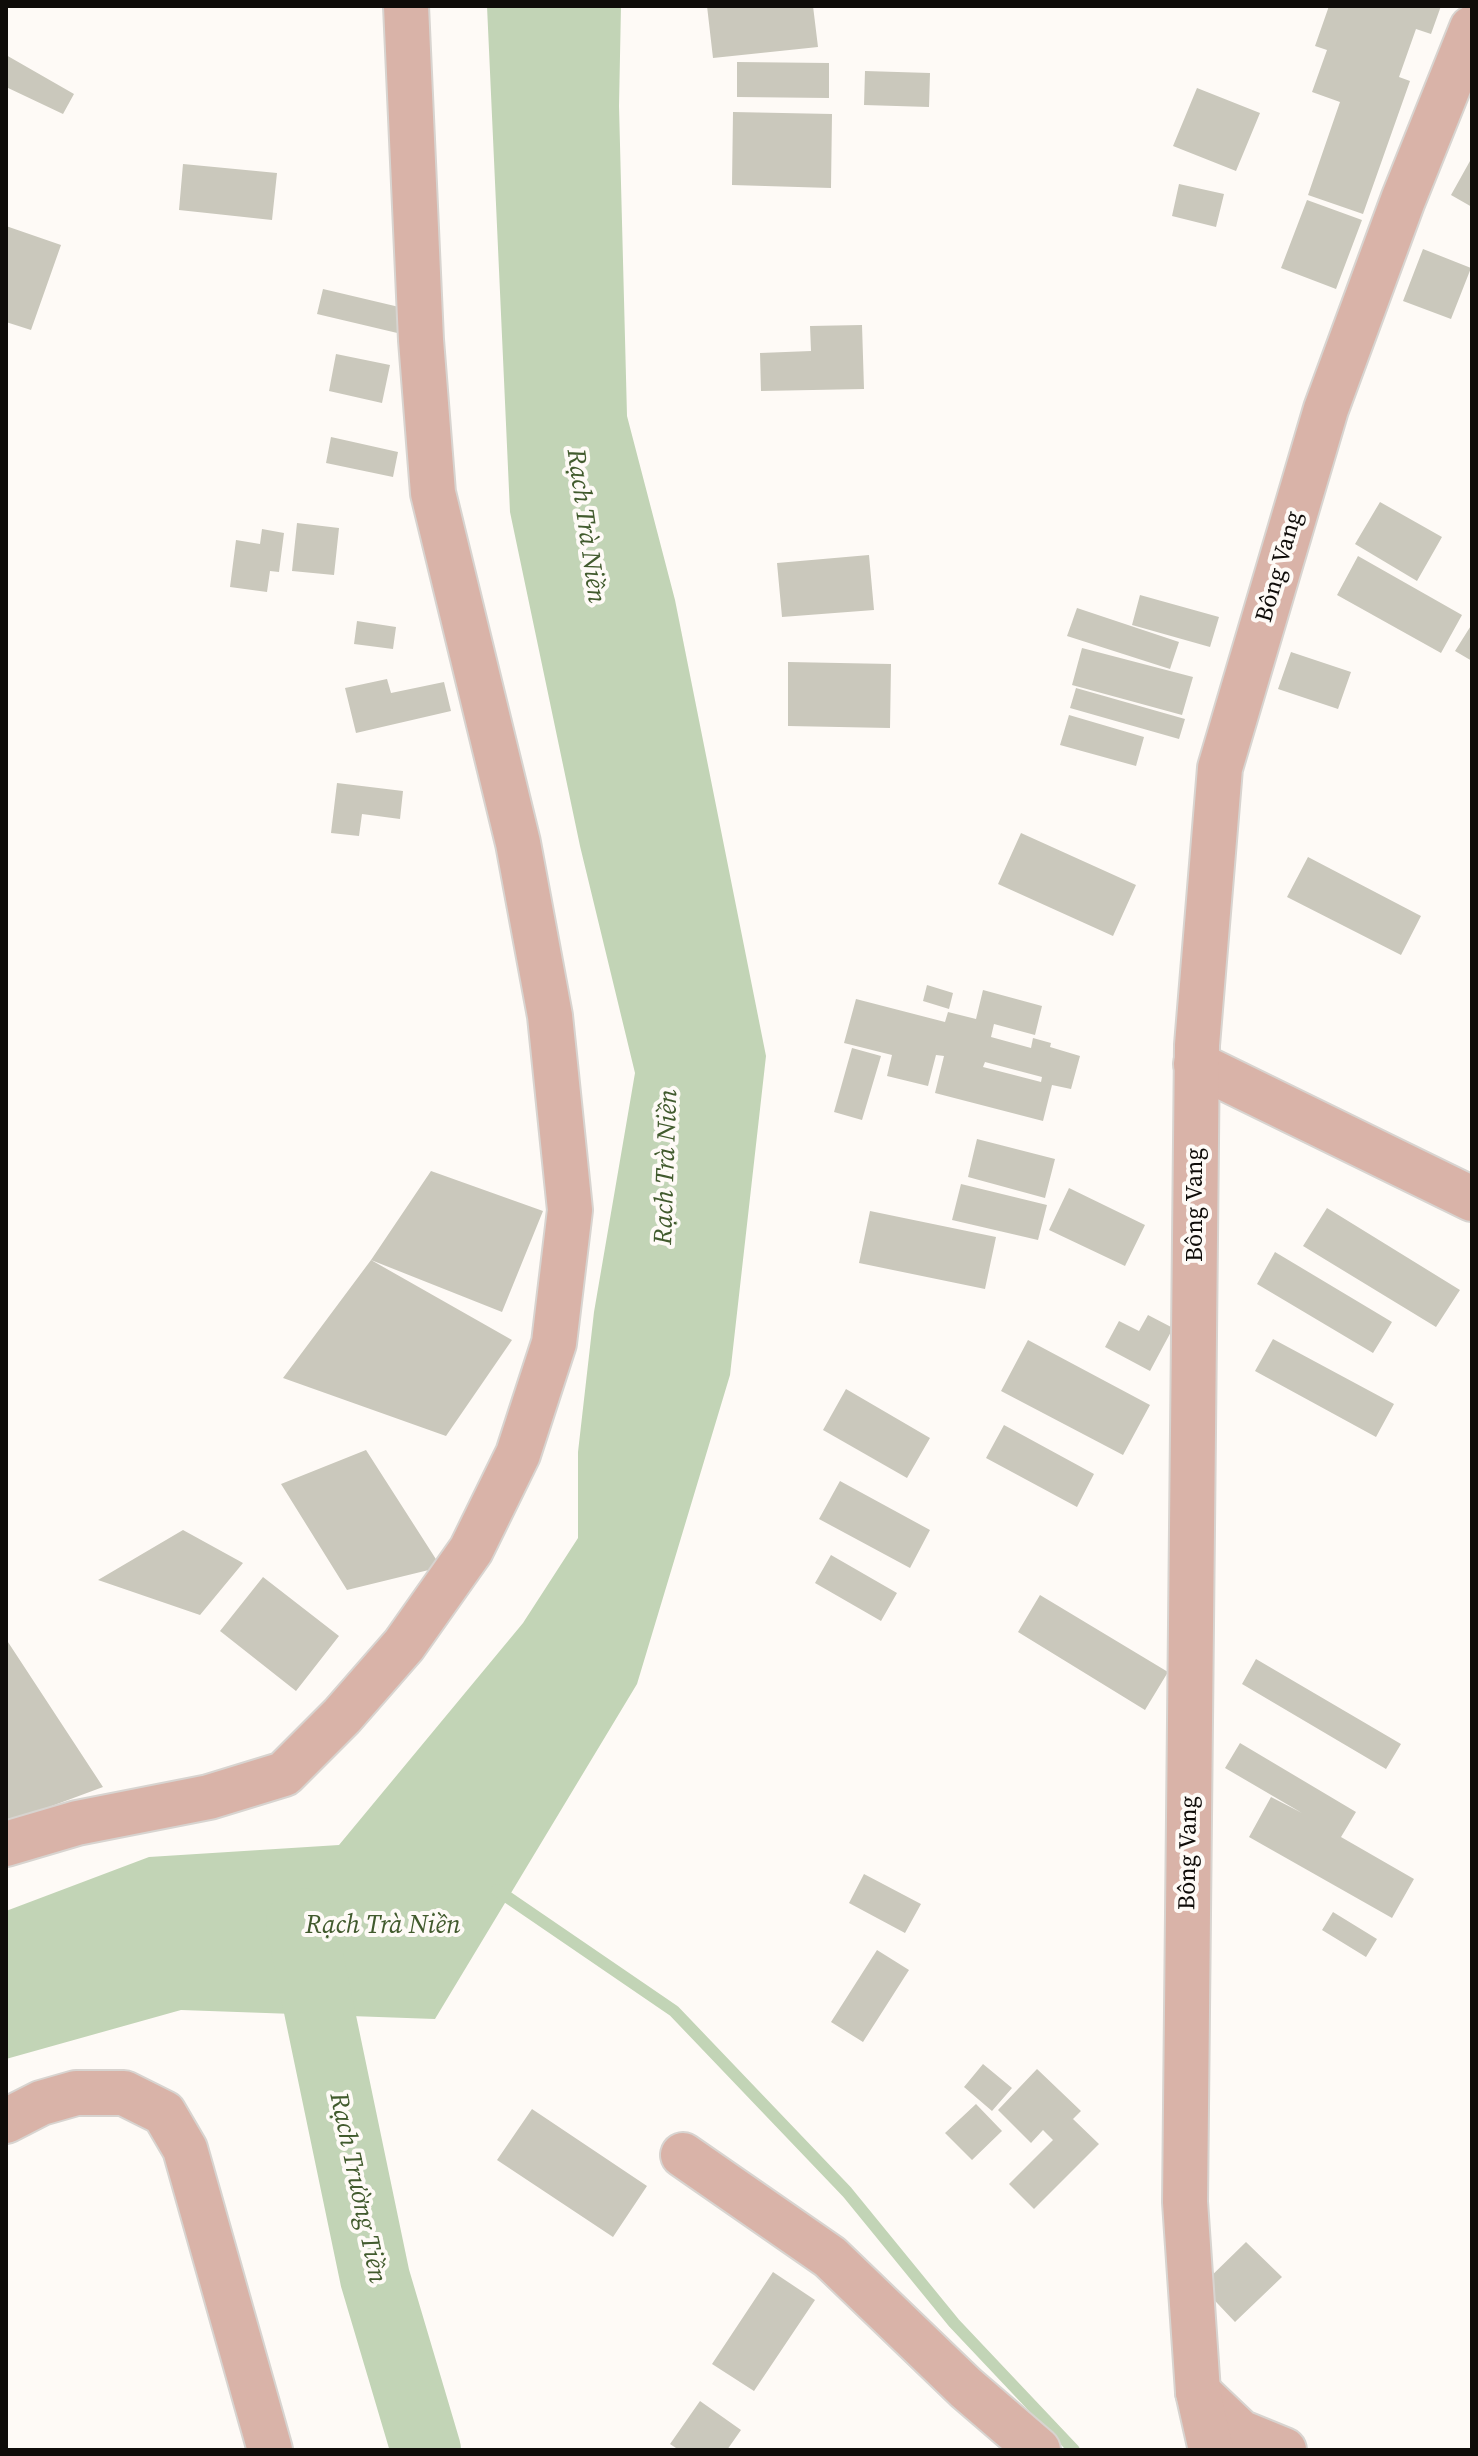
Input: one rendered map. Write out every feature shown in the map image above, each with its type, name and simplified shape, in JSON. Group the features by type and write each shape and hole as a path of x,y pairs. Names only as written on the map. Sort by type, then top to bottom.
{"street":[{"path":"6,1844 77,1823 209,1797 284,1774 342,1716 404,1645 471,1550 518,1454 554,1343 570,1210 550,1016 518,843 433,493 421,340 406,6"},
{"name":"Bông Vang","path":"1205,2422 1185,2202 1196,1064 1220,768 1326,409 1403,200 1472,28"},
{"path":"1196,1064 1472,1199"},
{"path":"6,2121 41,2103 76,2093 124,2093 164,2113 185,2149 270,2450"},
{"path":"683,2155 830,2257 966,2388 1038,2450"},
{"path":"1205,2422 1284,2450"}],"water":[{"name":"Rạch Trà Niền","path":"487,6 621,6 619,106 627,416 675,600 766,1056 730,1375 637,1684 435,2019 181,2010 6,2059 6,1911 149,1857 339,1845 523,1623 578,1538 578,1452 594,1312 635,1073 580,846 510,512"}],"building":[{"path":"707,6 813,6 818,47 713,58"},
{"path":"1329,6 1441,6 1431,34 1416,29 1399,77 1410,81 1363,214 1308,195 1340,102 1312,92 1327,50 1315,46"},
{"path":"6,55 74,94 63,114 6,87"},
{"path":"737,62 829,63 829,98 737,97"},
{"path":"865,71 930,73 929,107 864,105"},
{"path":"1197,88 1260,113 1236,171 1173,146"},
{"path":"733,112 832,114 831,188 732,185"},
{"path":"1472,162 1472,207 1451,195"},
{"path":"183,164 277,173 272,220 179,210"},
{"path":"1179,184 1224,194 1216,227 1172,216"},
{"path":"1307,200 1362,220 1336,289 1281,268"},
{"path":"6,226 61,245 31,330 6,322"},
{"path":"1423,249 1471,268 1451,319 1403,301"},
{"path":"323,289 416,311 410,336 317,314"},
{"path":"862,325 864,389 761,391 760,353 811,351 810,326"},
{"path":"336,354 390,365 382,403 329,391"},
{"path":"331,437 398,452 393,477 326,463"},
{"path":"1380,502 1442,537 1417,581 1355,544"},
{"path":"297,523 339,528 334,575 292,571"},
{"path":"262,529 284,533 279,572 270,571 267,592 230,587 236,540 260,544"},
{"path":"869,555 874,610 782,617 777,563"},
{"path":"1358,556 1462,615 1441,653 1337,595"},
{"path":"1140,595 1219,617 1210,647 1132,625"},
{"path":"1077,608 1179,642 1170,669 1067,636"},
{"path":"357,621 396,627 393,649 354,644"},
{"path":"1472,624 1472,661 1455,651"},
{"path":"1082,648 1193,677 1182,715 1072,685"},
{"path":"1291,652 1351,672 1338,709 1278,689"},
{"path":"788,662 891,664 890,728 788,726"},
{"path":"387,679 391,693 444,682 451,711 356,733 345,688"},
{"path":"1076,688 1185,719 1179,739 1070,708"},
{"path":"1069,715 1144,737 1136,766 1060,745"},
{"path":"337,783 403,791 400,819 362,814 359,836 331,833"},
{"path":"1021,833 1136,885 1113,936 998,884"},
{"path":"1308,857 1421,916 1401,955 1287,897"},
{"path":"927,985 953,993 949,1009 923,1001"},
{"path":"983,990 1042,1006 1035,1035 994,1024 991,1037 1031,1048 1033,1038 1080,1056 1071,1089 1052,1085 1043,1121 935,1093 944,1056 936,1055 928,1086 887,1076 892,1055 844,1043 856,999 945,1022 948,1012 976,1019","holes":["985,1062 1042,1077 1041,1082 983,1067"]},
{"path":"852,1048 881,1056 862,1120 834,1112"},
{"path":"977,1139 1055,1159 1045,1198 968,1177"},
{"path":"431,1171 543,1211 502,1312 371,1260"},
{"path":"961,1184 1047,1205 1038,1240 952,1220"},
{"path":"1069,1188 1145,1225 1125,1266 1049,1230"},
{"path":"1327,1208 1460,1290 1436,1327 1303,1246"},
{"path":"870,1211 996,1237 985,1289 859,1263"},
{"path":"1275,1252 1392,1322 1373,1353 1257,1284"},
{"path":"371,1260 512,1340 446,1436 283,1378"},
{"path":"1148,1315 1173,1328 1150,1371 1105,1347 1119,1321 1139,1331"},
{"path":"1273,1339 1394,1404 1376,1437 1255,1371"},
{"path":"1028,1340 1150,1405 1123,1455 1001,1391"},
{"path":"846,1389 930,1438 907,1478 823,1430"},
{"path":"1004,1425 1094,1474 1077,1507 986,1458"},
{"path":"366,1450 441,1567 347,1590 281,1484"},
{"path":"840,1481 930,1530 910,1568 819,1519"},
{"path":"183,1530 243,1563 200,1615 98,1580"},
{"path":"831,1555 897,1593 881,1621 815,1583"},
{"path":"263,1577 339,1636 296,1691 220,1631"},
{"path":"1040,1595 1168,1672 1145,1710 1018,1632"},
{"path":"6,1639 103,1787 6,1823"},
{"path":"1256,1659 1401,1744 1386,1769 1242,1684"},
{"path":"1240,1743 1356,1812 1341,1837 1414,1879 1392,1918 1249,1837 1271,1797 1302,1813 1225,1768"},
{"path":"864,1874 921,1904 905,1933 849,1903"},
{"path":"1333,1912 1377,1939 1366,1957 1322,1930"},
{"path":"877,1950 909,1970 863,2042 831,2022"},
{"path":"983,2064 1012,2088 992,2111 964,2087"},
{"path":"1037,2069 1081,2111 1073,2119 1099,2144 1034,2209 1009,2184 1053,2140 1043,2130 1031,2143 998,2110"},
{"path":"976,2104 1002,2131 972,2160 945,2133"},
{"path":"532,2109 647,2186 613,2237 497,2160"},
{"path":"1246,2242 1282,2277 1235,2322 1201,2286"},
{"path":"773,2272 815,2300 754,2391 712,2364"},
{"path":"700,2401 741,2430 727,2450 679,2450 670,2444"}],"waterway":[{"path":"497,1890 674,2011 847,2192 954,2323 1074,2450"},
{"name":"Rạch Trường Tiền","path":"301,1923 375,2278 426,2450"}]}
